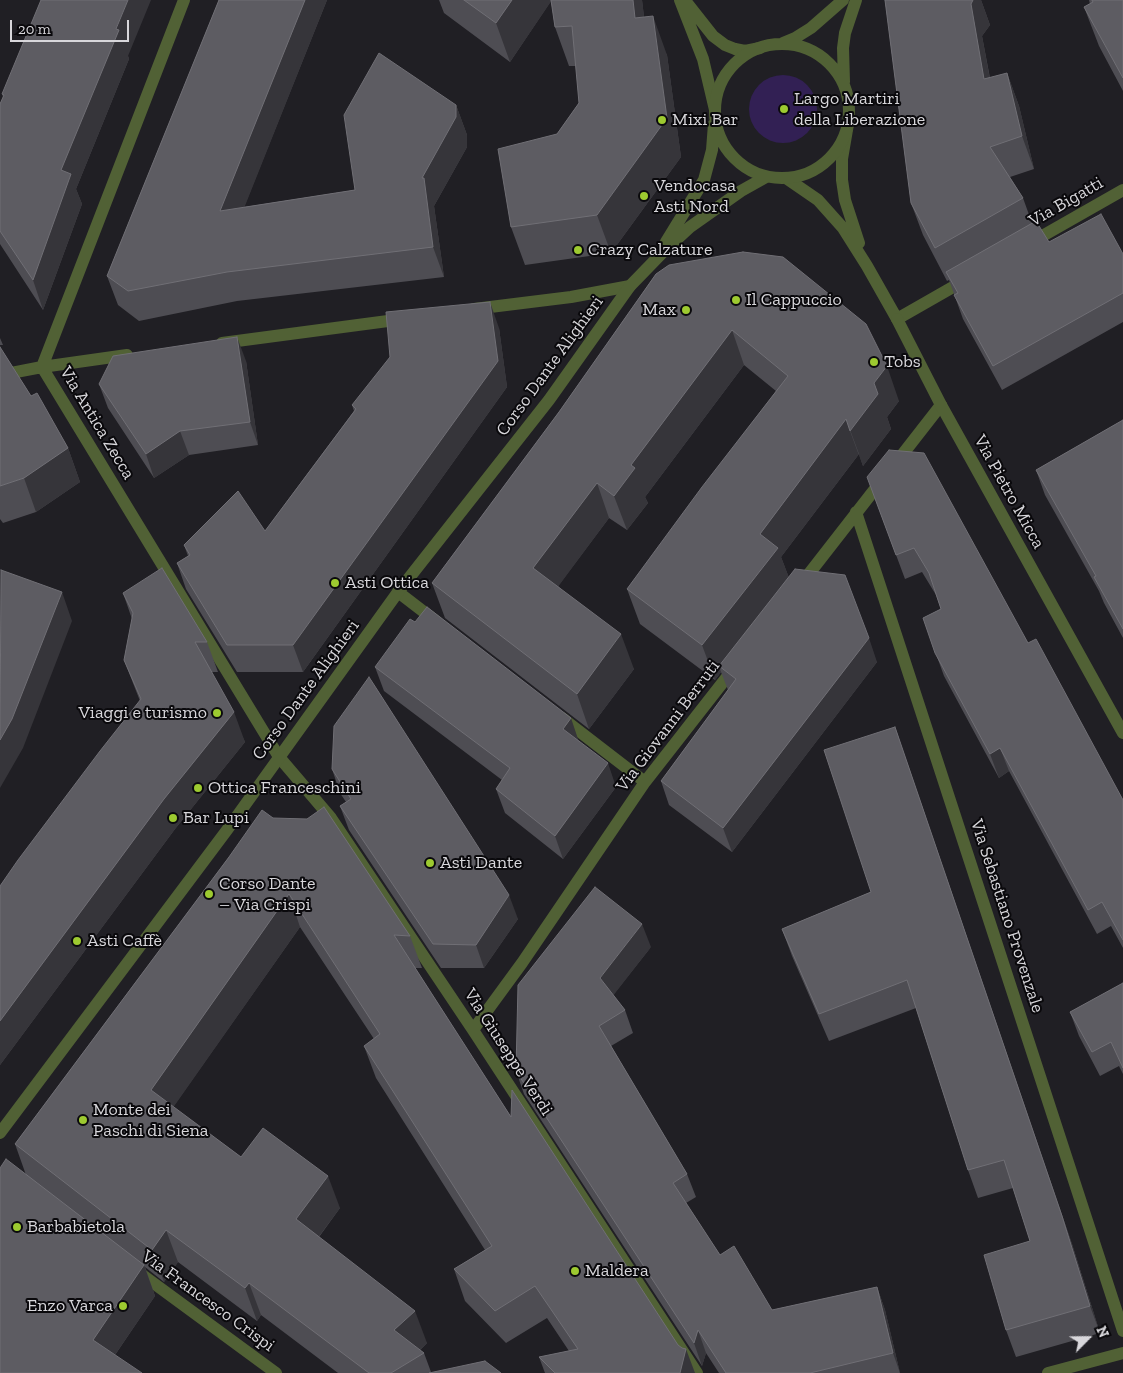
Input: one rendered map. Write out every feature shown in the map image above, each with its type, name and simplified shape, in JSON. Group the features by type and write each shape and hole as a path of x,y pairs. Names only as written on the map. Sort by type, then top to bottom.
{"street":[{"name":"Via Antica Zecca","path":"184,0 42,367 279,757"},
{"path":"680,0 703,59 718,133 726,148 737,161 751,171 766,177 786,178 806,174 829,160 842,142 848,124 848,96 844,84 843,48 845,33 856,0"},
{"path":"686,0 713,36 725,45 745,50 789,42 825,17 843,0"},
{"path":"780,44 801,47 820,56 835,70 848,96"},
{"path":"715,113 718,90 728,72 742,58 760,48"},
{"name":"Corso Dante Alighieri","path":"645,270 670,236 704,180 712,150 715,113"},
{"name":"Via Pietro Micca","path":"848,124 842,159 843,187 850,219 867,266"},
{"name":"Corso Dante Alighieri","path":"0,1133 227,830 398,592 549,400 630,286 690,227 741,191 766,177"},
{"name":"Via Pietro Micca","path":"786,178 818,200 833,215 867,266 897,319 941,405 1123,733"},
{"name":"Via Bigatti","path":"1023,247 1123,190"},
{"path":"897,319 981,271"},
{"path":"464,311 572,297 630,286"},
{"path":"208,344 414,317"},
{"path":"0,375 42,367 140,354"},
{"path":"791,595 941,405"},
{"name":"Via Sebastiano Provenzale","path":"856,512 1123,1331"},
{"path":"398,592 450,632"},
{"name":"Via Giovanni Berruti","path":"473,1030 522,963 645,782 743,658"},
{"path":"552,710 645,782"},
{"name":"Via Giuseppe Verdi","path":"279,757 332,818 697,1373"},
{"name":"Via Francesco Crispi","path":"128,1264 276,1373"},
{"path":"1048,1373 1123,1354"}],"shaded area":[{"path":"783,75 796,78 807,85 814,96 817,109 814,122 807,133 796,140 783,143 770,140 759,133 752,122 749,109 752,96 759,85 770,78"}],"building":[{"path":"41,0 128,0 116,29 119,30 61,170 71,174 33,280 0,231 0,104 4,95 2,94"},
{"path":"219,0 305,0 220,211 355,190 344,115 379,53 456,105 456,117 422,178 424,178 433,247 227,272 128,291 107,276"},
{"path":"464,0 512,0 496,23"},
{"path":"551,0 633,0 635,18 653,16 667,118 597,215 511,227 498,149 557,134 579,103 572,26 555,27"},
{"path":"885,0 973,0 971,4 984,79 1007,73 1022,136 990,147 1023,198 935,248 911,203"},
{"path":"1092,0 1123,0 1123,78 1084,7 1093,2"},
{"path":"1101,214 1123,254 1123,293 993,366 954,295 958,293 946,272 1036,221 1049,242"},
{"path":"743,252 783,257 866,324 887,366 874,383 878,394 850,431 846,419 760,534 778,548 702,645 627,589 702,487 788,376 732,330 631,465 635,468 614,496 597,483 533,568 621,634 577,694 432,583 559,412 656,274 669,265"},
{"path":"490,302 498,361 293,645 227,645 177,563 190,555 184,545 238,491 265,531 356,409 352,405 390,357 386,312"},
{"path":"237,337 250,422 180,431 146,454 99,384 113,356"},
{"path":"0,347 31,396 37,393 68,448 24,478 0,486"},
{"path":"1123,420 1123,629 1094,577 1096,576 1036,470"},
{"path":"889,450 924,453 1028,643 1036,639 1123,800 1123,940 1102,902 1088,910 1000,748 990,754 935,653 923,618 941,609 929,573 914,548 896,555 867,477"},
{"path":"162,568 207,642 195,642 234,712 164,799 0,1021 0,886 141,699 124,660 133,613 123,593"},
{"path":"795,569 845,575 869,638 723,828 661,781 736,679 719,666"},
{"path":"1,570 62,592 12,719 0,740"},
{"path":"427,607 571,718 563,729 608,763 555,836 496,789 510,768 375,667 410,619 415,622"},
{"path":"369,677 509,895 476,945 433,944 340,806 351,799 332,769 334,726"},
{"path":"895,727 1062,1216 1090,1306 1006,1330 984,1255 1030,1241 1004,1160 968,1170 907,980 819,1014 782,929 871,892 824,750"},
{"path":"324,807 410,936 394,935 511,1117 512,1090 678,1345 686,1349 680,1373 555,1373 539,1357 578,1349 535,1286 495,1311 454,1269 492,1246 364,1046 380,1034 289,894 151,1090 241,1157 263,1128 328,1176 296,1219 415,1311 394,1330 424,1353 391,1373 369,1373 249,1283 245,1288 166,1230 152,1250 15,1144 262,810 273,818 307,819"},
{"path":"595,887 642,924 600,978 625,1010 599,1026 687,1174 673,1183 720,1255 734,1246 772,1310 877,1287 893,1353 810,1373 726,1373 698,1330 694,1343 516,1071 518,985"},
{"path":"1123,983 1123,1068 1111,1042 1092,1052 1070,1012"},
{"path":"6,1159 144,1265 93,1340 142,1373 0,1373 0,1168"},
{"path":"485,1361 501,1373 429,1373"}],"place":[{"name":"Largo Martiri della Liberazione","path":"784,109"},
{"name":"Mixi Bar","path":"662,120"},
{"name":"Vendocasa Asti Nord","path":"644,196"},
{"name":"Crazy Calzature","path":"578,250"},
{"name":"Il Cappuccio","path":"736,300"},
{"name":"Max","path":"686,310"},
{"name":"Tobs","path":"874,362"},
{"name":"Asti Ottica","path":"335,583"},
{"name":"Viaggi e turismo","path":"217,713"},
{"name":"Ottica Franceschini","path":"198,788"},
{"name":"Bar Lupi","path":"173,818"},
{"name":"Asti Dante","path":"430,863"},
{"name":"Corso Dante – Via Crispi","path":"209,894"},
{"name":"Asti Caffè","path":"77,941"},
{"name":"Monte dei Paschi di Siena","path":"83,1120"},
{"name":"Barbabietola","path":"17,1227"},
{"name":"Maldera","path":"575,1271"},
{"name":"Enzo Varca","path":"123,1306"}]}
